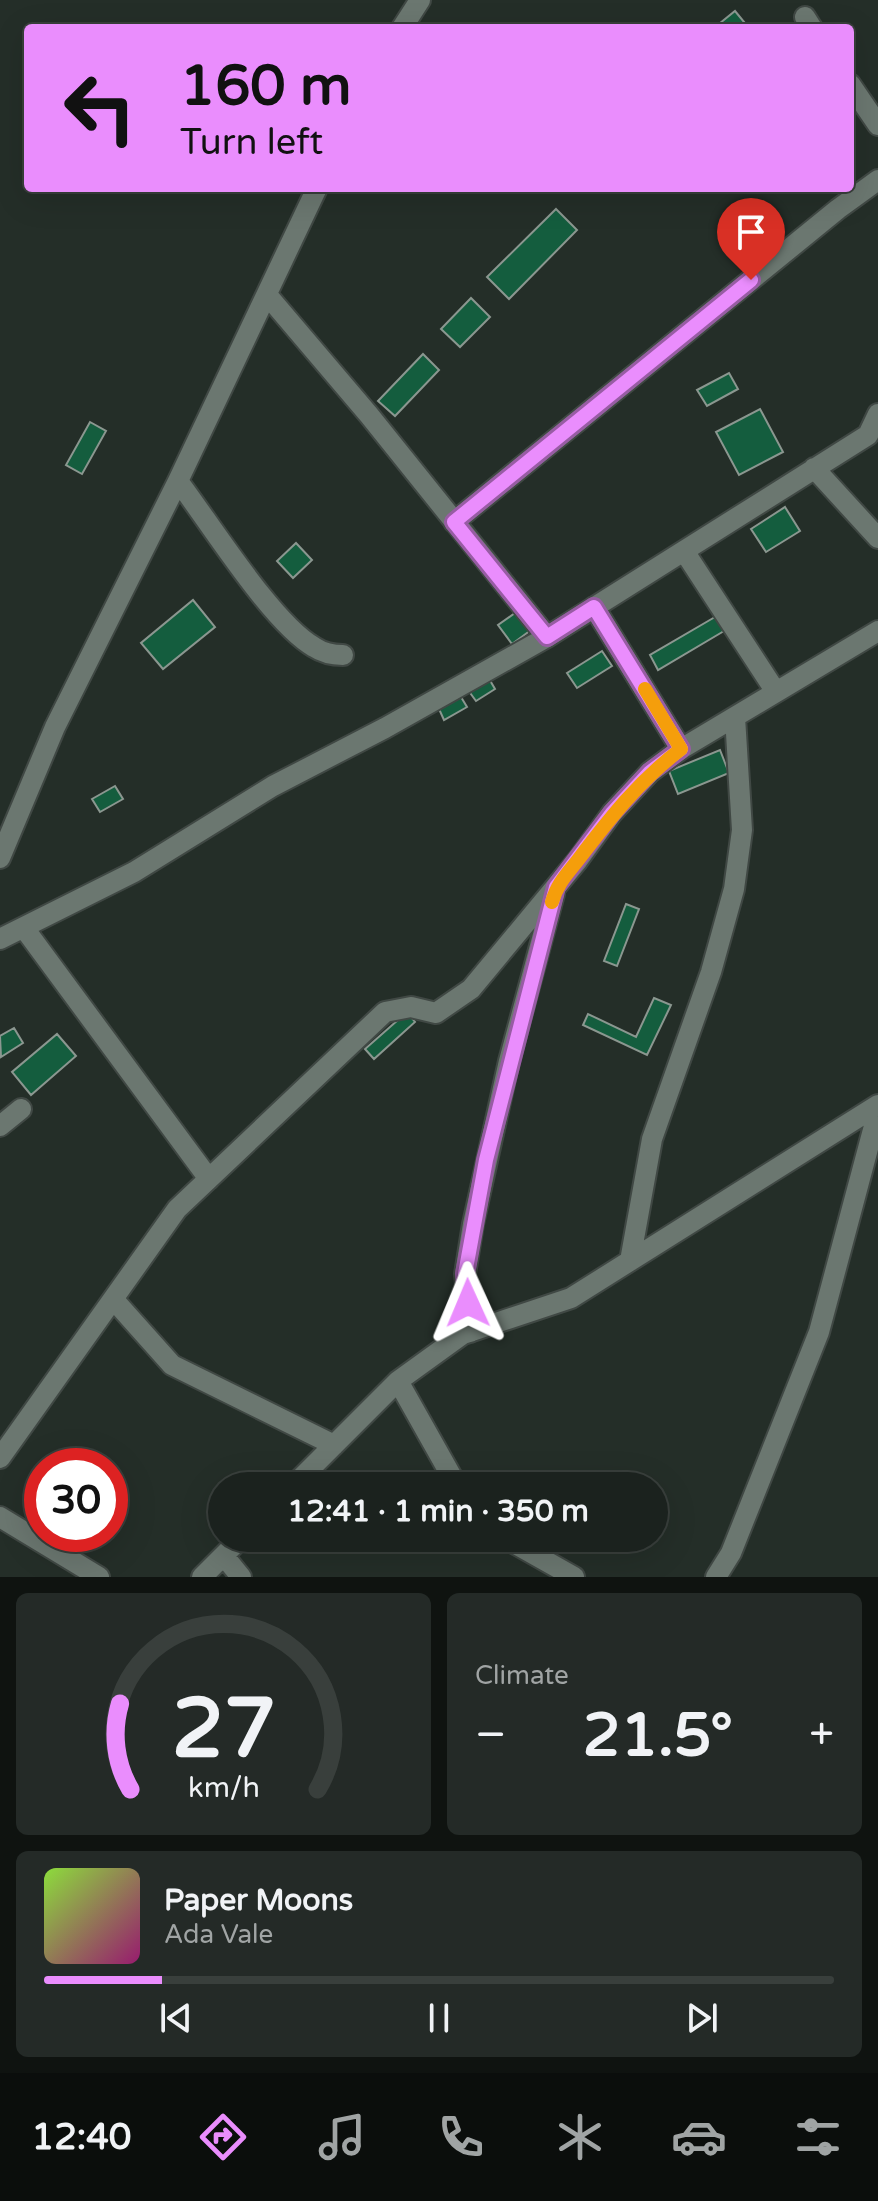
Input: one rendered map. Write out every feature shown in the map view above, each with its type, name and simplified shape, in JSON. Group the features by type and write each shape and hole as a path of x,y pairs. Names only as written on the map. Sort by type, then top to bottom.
{"street":[{"path":"405,24 420,0"},
{"path":"854,90 878,125"},
{"path":"454,522 825,218 878,180"},
{"path":"0,858 55,727 268,296 315,192"},
{"path":"268,296 547,637"},
{"path":"0,939 134,872 273,786 385,728 547,637 868,435 878,414"},
{"path":"814,468 878,538"},
{"path":"178,481 278,616 312,647 330,655 343,655"},
{"path":"684,551 776,692"},
{"path":"594,607 681,749"},
{"path":"0,1458 177,1209 385,1012 411,1007 436,1013 471,989 556,887 612,813 650,772 681,749 878,631"},
{"path":"630,1261 652,1139 711,972 734,889 742,830 735,717"},
{"path":"470,1332 465,1274 473,1224 509,1061 556,887"},
{"path":"24,928 209,1179"},
{"path":"307,1472 398,1381 470,1332 571,1298 878,1108"},
{"path":"716,1577 731,1553 819,1332 878,1108"},
{"path":"0,1126 21,1109"},
{"path":"114,1300 172,1365 334,1445"},
{"path":"398,1381 449,1472"},
{"path":"0,1517 99,1577"},
{"path":"202,1577 228,1552"},
{"path":"530,1552 574,1577"},
{"path":"224,1556 241,1577"}],"building":[{"path":"735,11 746,24 719,24"},
{"path":"556,209 577,230 509,299 487,277"},
{"path":"471,298 490,317 460,347 441,329"},
{"path":"423,354 439,370 395,416 378,401"},
{"path":"729,373 738,389 707,406 697,390"},
{"path":"760,409 783,452 739,475 716,432"},
{"path":"90,422 106,431 82,474 66,465"},
{"path":"785,507 800,531 766,552 751,529"},
{"path":"296,543 312,560 293,578 277,561"},
{"path":"193,600 215,627 163,669 141,643"},
{"path":"522,608 535,627 512,644 498,625"},
{"path":"715,617 724,631 658,670 650,655"},
{"path":"602,651 612,666 577,688 567,673"},
{"path":"488,677 495,689 476,701 468,690"},
{"path":"461,697 467,707 444,720 439,709"},
{"path":"720,750 729,773 678,794 669,771"},
{"path":"115,786 123,799 100,812 92,799"},
{"path":"626,904 639,909 617,966 604,961"},
{"path":"654,998 671,1005 647,1055 583,1025 588,1014 636,1037"},
{"path":"407,1012 415,1022 374,1059 365,1049"},
{"path":"14,1028 23,1043 1,1057 0,1036"},
{"path":"57,1034 76,1056 31,1095 12,1072"}],"slow traffic":[{"path":"552,902 556,887 612,813 650,772 681,749 645,689"}],"route":[{"path":"468,1303 465,1274 486,1160 556,887 612,813 650,772 681,749 594,607 547,637 454,522 751,280"}]}
